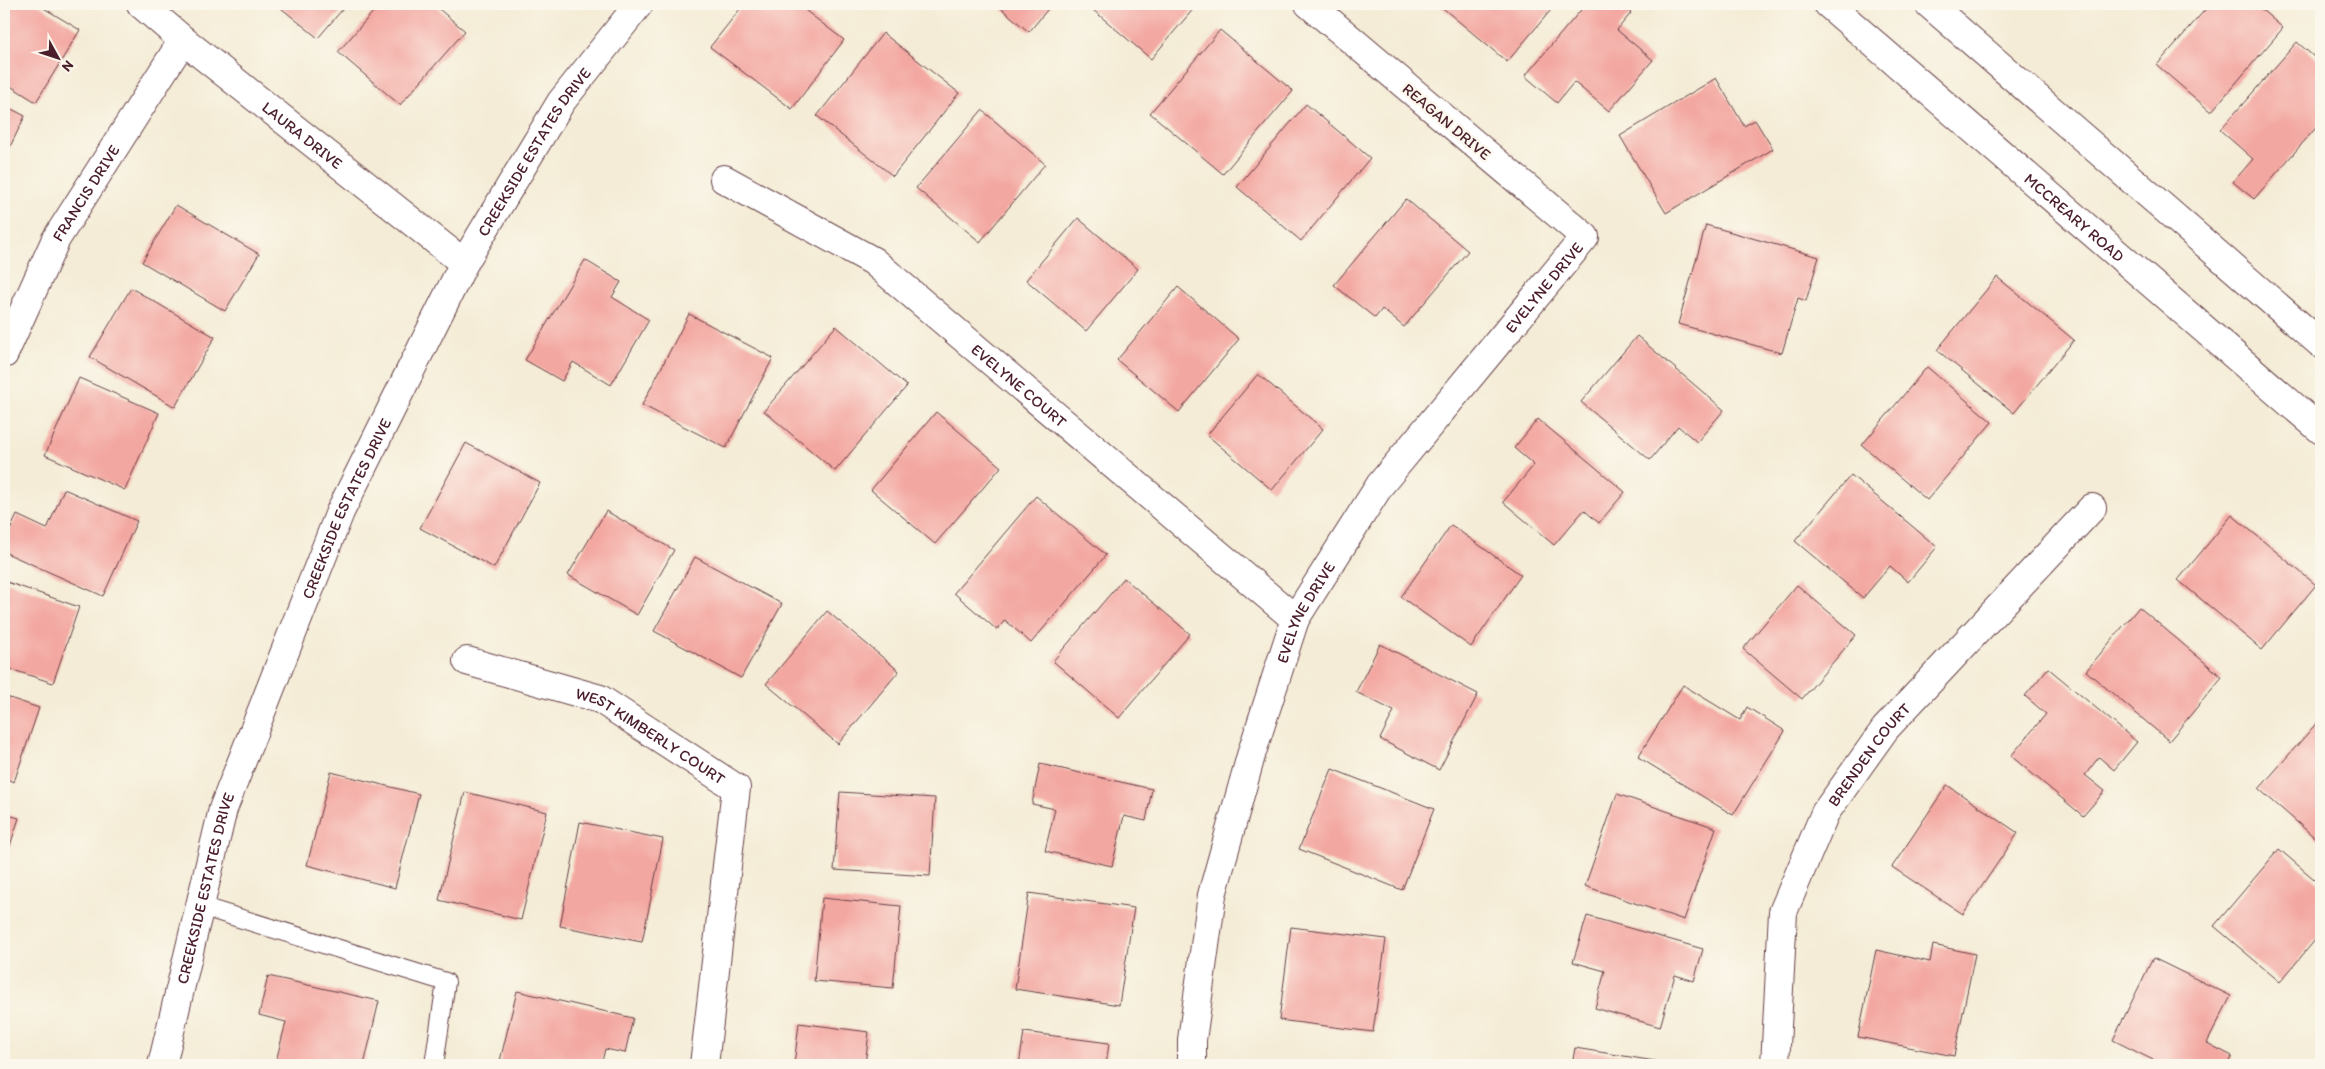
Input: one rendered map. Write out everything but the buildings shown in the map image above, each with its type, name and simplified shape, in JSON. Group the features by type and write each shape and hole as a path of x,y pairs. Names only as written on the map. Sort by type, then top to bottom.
{"street":[{"name":"LAURA DRIVE","path":"141,4 183,40 464,264"},
{"name":"CREEKSIDE ESTATES DRIVE","path":"162,1065 224,809 340,512 464,264 561,102 639,4"},
{"name":"REAGAN DRIVE","path":"1309,4 1585,238"},
{"name":"MCCREARY ROAD","path":"1828,4 2321,430"},
{"path":"1929,4 2321,344"},
{"name":"FRANCIS DRIVE","path":"4,354 56,239 183,40"},
{"name":"EVELYNE COURT","path":"724,179 873,261 1295,619"},
{"name":"EVELYNE DRIVE","path":"1192,1065 1192,1040 1212,895 1252,752 1295,619 1380,485 1585,238"},
{"name":"BRENDEN COURT","path":"1775,1065 1783,912 1824,813 1885,729 2092,508"},
{"name":"WEST KIMBERLY COURT","path":"467,661 600,699 736,788 704,1065"}],"lane":[{"path":"200,906 446,982 434,1065"}]}
